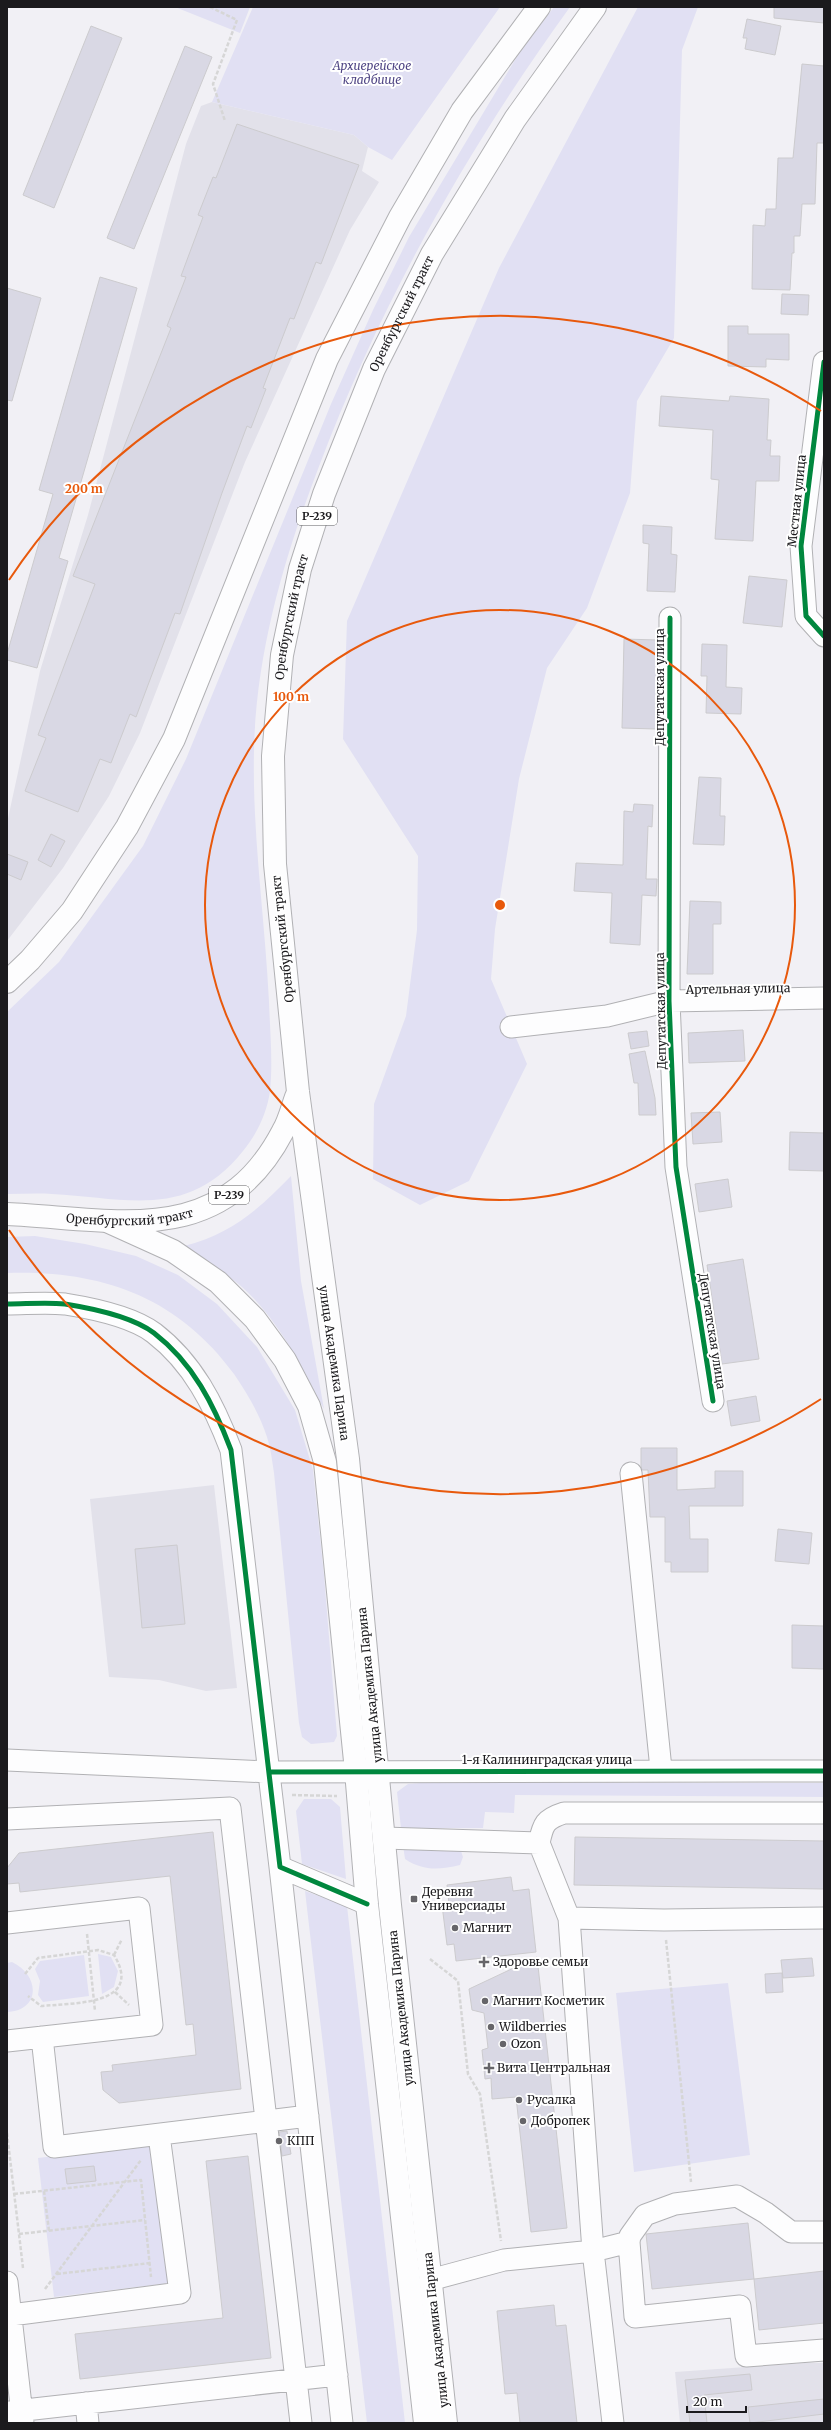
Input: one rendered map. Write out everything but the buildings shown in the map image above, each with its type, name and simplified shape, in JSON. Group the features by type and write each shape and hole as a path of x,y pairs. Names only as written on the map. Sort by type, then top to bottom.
{"main road":[{"path":"7,982 30,960 72,911 127,827 174,739 327,359 400,216 462,111 539,7"},
{"name":"Оренбургский тракт","path":"7,1214 109,1222 152,1222 182,1217 210,1206 238,1189 266,1160 284,1130 298,1092 275,864 273,756 282,655 300,569 324,494 374,369 432,254 515,119 595,7"},
{"name":"улица Академика Парина","path":"298,1092 348,1459 384,1838 446,2423"},
{"name":"улица Академика Парина","path":"109,1222 173,1251 218,1282 255,1319 285,1360 309,1406 325,1462 356,1771 367,1904 425,2423"}],"street":[{"name":"Местная улица","path":"824,362 800,546 806,616 824,636"},
{"name":"Депутатская улица","path":"670,618 669,1001 676,1167 712,1401"},
{"name":"Артельная улица","path":"510,1027 607,1016 669,1001 824,998"},
{"path":"7,1304 63,1304 108,1312 153,1332 180,1358 205,1391 218,1414 231,1450 272,1794 342,2423"},
{"path":"631,1473 661,1769"},
{"name":"1-я Калининградская улица","path":"7,1760 269,1772 661,1769 824,1771"},
{"path":"7,1819 230,1808 265,2122 301,2423"},
{"path":"613,2423 593,2251 569,1918 540,1843 542,1828 551,1817 564,1813 824,1813"},
{"path":"384,1838 540,1843"},
{"path":"280,1867 367,1904"},
{"path":"7,1922 139,1908 152,2025 7,2040"},
{"path":"569,1918 664,1920 824,1918"},
{"path":"42,2037 54,2147 159,2136 265,2122 276,2118 308,2116"},
{"path":"19,2314 180,2293 159,2136"},
{"path":"824,2232 791,2232 766,2213 737,2196 675,2204 645,2215 630,2236 629,2242 635,2317 740,2306 746,2356 824,2350"},
{"path":"430,2280 504,2260 593,2251 629,2242"},
{"path":"15,2278 19,2314 12,2368 17,2415 87,2413 296,2380 337,2375"}],"path":[{"path":"210,7 237,20 214,84 225,121"},
{"path":"272,1794 340,1796"},
{"path":"84,1914 97,2031"},
{"path":"664,1920 693,2202"},
{"path":"25,1974 38,1958 88,1951 102,1951 114,1955 122,1974 120,1983 112,1995 94,2001 41,2006 28,1996"},
{"path":"430,1959 458,1981 468,2074 480,2094 504,2260"},
{"path":"7,2132 18,2234 15,2278"},
{"path":"19,2314 56,2274 159,2136"},
{"path":"14,2194 141,2180 154,2296"},
{"path":"44,2191 49,2230"},
{"path":"18,2234 145,2220"},
{"path":"56,2274 150,2263"}],"shaded area":[{"path":"212,102 354,135 368,147 362,171 379,182 350,230 245,462 140,733 109,796 63,868 7,941 7,823 40,671 88,515 186,144 201,106"},
{"path":"214,1485 237,1688 206,1691 159,1680 109,1677 90,1499"},
{"path":"824,2363 824,2423 680,2423 675,2372"}],"green space":[{"path":"175,7 250,7 240,33"},
{"name":"Архиерейское кладбище","path":"253,7 500,7 392,160 368,147 354,135 212,102"},
{"path":"554,7 570,7 532,61 461,172 429,229 369,347 342,408 318,469 283,571 266,642 260,678 254,750 255,813 267,970 271,1058 269,1099 261,1123 253,1138 243,1151 222,1173 200,1187 178,1196 155,1200 131,1200 52,1194 7,1194 7,1012 59,962 143,846 186,759 331,404 373,310 409,237 518,55"},
{"path":"638,7 698,7 682,50 674,338 637,401 630,493 587,608 547,668 519,779 495,929 491,979 527,1064 469,1181 420,1205 373,1179 374,1104 406,1016 417,930 418,856 343,739 347,621 499,268"},
{"path":"291,1176 301,1281 324,1409 288,1344 267,1314 255,1300 235,1281 184,1246 201,1241 230,1228 267,1200"},
{"path":"35,1236 85,1244 136,1256 178,1275 217,1304 257,1347 295,1410 313,1470 324,1575 337,1736 334,1742 311,1744 302,1737 299,1723 272,1460 264,1429 248,1396 234,1374 212,1347 188,1325 162,1307 134,1293 105,1283 41,1273 7,1273 7,1237"},
{"path":"824,1783 824,1797 515,1795 514,1813 485,1812 483,1828 401,1828 397,1792 408,1784"},
{"path":"304,1799 331,1799 340,1807 346,1879 302,1864 296,1811"},
{"path":"403,1845 459,1845 463,1857 460,1865 445,1868 418,1866 405,1859"},
{"path":"305,1891 347,1906 405,2423 367,2423"},
{"path":"98,1954 111,1957 118,1971 114,1987 102,1994"},
{"path":"84,1955 89,1996 43,2002 38,1995 40,1981 35,1969 40,1961"},
{"path":"12,1962 21,1968 28,1976 32,1984 33,1992 31,1999 26,2006 18,2010 7,2012 7,1963"},
{"path":"728,1983 750,2155 634,2172 616,1993"},
{"path":"154,2144 170,2283 54,2297 38,2158"}],"cycle path":[{"path":"824,362 801,546 806,616 824,636"},
{"path":"670,618 669,1001 676,1167 713,1401"},
{"path":"7,1304 65,1304 99,1311 135,1322 154,1333 168,1345 191,1371 201,1386 217,1417 231,1450 280,1867 367,1904"},
{"path":"269,1772 824,1771"}],"place":[{"name":"Деревня Универсиады","path":"414,1899"},
{"name":"Магнит","path":"455,1928"},
{"name":"Здоровье семьи","path":"484,1962"},
{"name":"Магнит Косметик","path":"485,2001"},
{"name":"Wildberries","path":"491,2027"},
{"name":"Ozon","path":"503,2044"},
{"name":"Вита Центральная","path":"489,2068"},
{"name":"Русалка","path":"519,2100"},
{"name":"Добропек","path":"523,2121"},
{"name":"КПП","path":"279,2141"}]}
